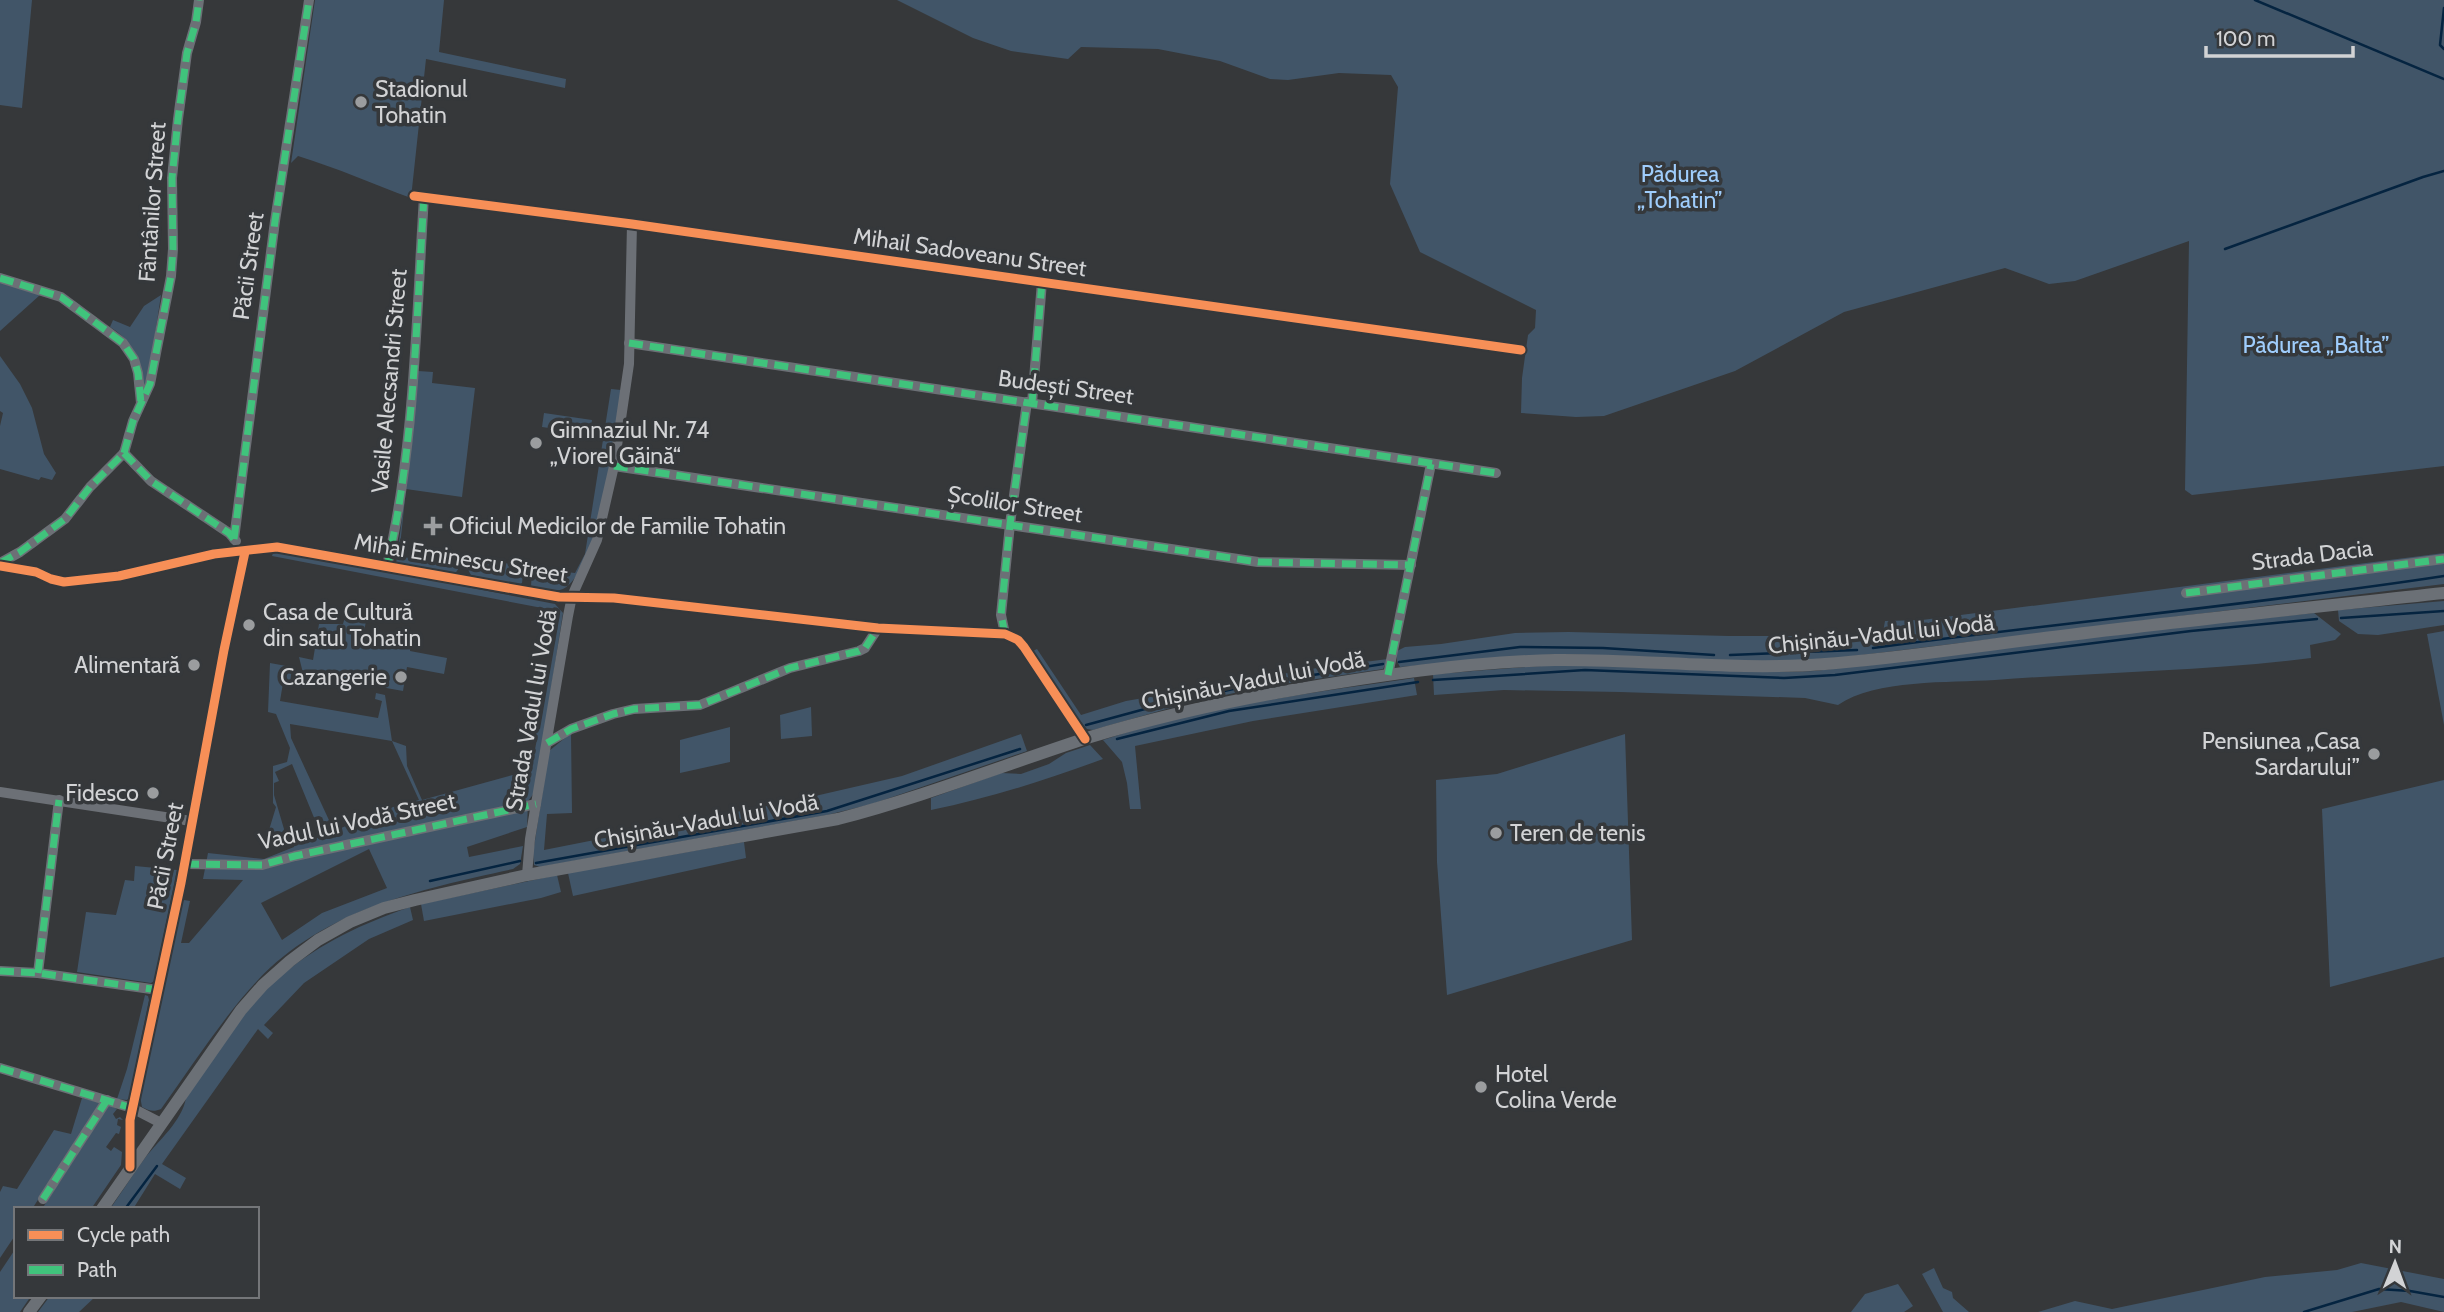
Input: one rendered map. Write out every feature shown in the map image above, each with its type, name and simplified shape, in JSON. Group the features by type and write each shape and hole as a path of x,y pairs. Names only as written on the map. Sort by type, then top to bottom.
{"main road":[{"name":"Chișinău-Vadul lui Vodă","path":"103,1207 241,1010 263,985 318,940 384,908 527,875 838,819 905,800 1084,739 1149,720 1215,704 1388,675 1553,660 1741,667 1825,664 2444,593"}],"street":[{"name":"Fântânilor Street","path":"124,453 150,384 171,276 172,178 178,119 187,53 200,0"},
{"name":"Păcii Street","path":"234,539 275,221 309,0"},
{"name":"Mihail Sadoveanu Street","path":"419,196 1521,350"},
{"name":"Vasile Alecsandri Street","path":"387,566 399,514 412,383 419,196"},
{"name":"Strada Vadul lui Vodă","path":"527,875 536,804 572,596 597,540 614,466 629,364 632,224"},
{"name":"Fântânilor Street","path":"0,278 61,297 123,343 134,359 138,373 141,406"},
{"path":"1042,282 1029,402 1010,524 1001,615 1004,634 1018,640 1024,647 1084,739"},
{"name":"Budești Street","path":"629,343 1496,473"},
{"path":"124,453 151,481 234,539 245,552"},
{"name":"Mihai Eminescu Street","path":"0,565 65,519 96,480 124,453"},
{"path":"1388,675 1432,464"},
{"name":"Școlilor Street","path":"614,466 1258,562 1411,565"},
{"name":"Mihai Eminescu Street","path":"0,565 36,572 64,582 119,576 214,554 277,547 559,597 614,598 878,628 1004,634"},
{"name":"Păcii Street","path":"130,1167 132,1108 185,864 191,821 245,552"},
{"name":"Strada Dacia","path":"2186,593 2444,559"},
{"path":"547,743 570,729 613,714 642,708 700,705 790,668 859,651 865,648 878,628"},
{"path":"0,792 191,821"},
{"path":"38,973 59,800"},
{"name":"Vadul lui Vodă Street","path":"185,864 262,865 536,804"},
{"path":"0,971 38,973 158,990"},
{"path":"0,1068 132,1108 161,1123"},
{"path":"43,1199 107,1100"}],"green space":[{"path":"0,0 32,0 22,108 0,105"},
{"name":"Stadionul Tohatin","path":"315,0 444,0 439,52 566,79 565,88 426,59 411,198 298,156 291,163"},
{"name":"Pădurea „Tohatin”","path":"897,0 2444,0 2444,466 2192,495 2185,490 2189,241 2075,281 2049,284 2005,268 1844,312 1735,371 1604,416 1521,413 1522,378 1528,335 1535,328 1536,310 1420,252 1390,184 1398,87 1391,75 1339,73 1288,80 1270,79 1220,61 1158,49 1081,47 1068,59 1011,51 973,38"},
{"path":"0,281 40,295 0,331"},
{"path":"161,295 144,394 138,365 131,348 110,327 113,320 130,327 144,306"},
{"path":"0,356 20,384 32,408 44,454 56,473 52,480 41,477 39,480 0,469 0,426 3,413 0,411"},
{"path":"418,371 433,372 432,383 475,388 462,497 406,489 399,556 459,568 454,575 396,564"},
{"path":"611,389 621,390 603,498 586,556 576,577 563,589 551,591 531,587 532,568 575,573 585,554"},
{"path":"544,413 592,420 590,434 542,427"},
{"path":"285,552 555,604 563,613 535,792 528,801 527,827 467,847 469,857 523,846 520,864 513,869 410,894 343,919 312,936 284,956 257,981 219,1027 161,1109 149,1110 142,1107 140,1096 181,903 184,900 190,901 181,943 189,943 243,880 203,879 208,853 264,859 294,847 294,838 299,836 303,844 328,833 322,817 315,820 292,764 275,772 279,781 274,783 274,795 283,833 266,840 276,807 273,803 273,766 287,762 290,748 276,714 268,712 270,663 292,667 290,684 283,683 280,701 378,718 382,701 375,699 376,693 385,695 392,741 406,746 407,766 422,800 531,770 537,739 533,737 534,729 540,729 560,614 558,611 272,556 273,553","holes":["290,724 392,741 419,800 386,809 334,831 291,738","369,849 387,888 322,913 282,940 261,903"]},
{"path":"2444,553 2444,584 1845,657 1774,662 1558,654 1400,667 1397,661 1397,651 1405,647 1515,633 1824,636 1883,632 1885,621 1922,620"},
{"path":"467,555 524,567 522,583 519,585 471,575 466,566"},
{"path":"2444,601 2444,625 2378,635 2358,634 2339,621 2338,610"},
{"path":"2314,613 2341,634 2335,640 2310,645 2311,658 2193,669 1892,686 1854,697 1838,705 1805,698 1620,692 1504,690 1434,695 1433,674 1567,665 1753,672 1815,671"},
{"path":"345,617 366,621 364,632 378,638 377,641 384,645 400,649 402,640 411,641 410,651 447,658 444,674 407,667 403,691 303,673 299,657 313,660 319,624 343,624"},
{"path":"2444,631 2444,725 2427,634"},
{"path":"1037,649 1081,715 1126,701 1317,668 1388,659 1383,669 1257,688 1184,704 1093,730 1087,729 1080,721 1033,651"},
{"path":"1414,678 1417,695 1253,721 1135,746 1141,809 1130,809 1122,762 1103,740 1218,709"},
{"path":"811,707 812,736 781,739 780,715"},
{"path":"730,727 730,762 680,773 680,740"},
{"path":"571,733 572,813 547,814 544,850 802,799 902,776 1021,734 1027,751 872,804 827,815 540,867 534,865 533,853 549,751"},
{"path":"1625,734 1632,940 1447,995 1437,862 1436,780 1497,774"},
{"path":"1090,745 1103,759 1018,788 931,810 931,798 1001,773 1021,774"},
{"path":"2444,780 2444,957 2330,987 2322,809"},
{"path":"744,842 746,858 573,896 568,873"},
{"path":"135,866 177,870 154,981 151,983 77,972 86,912 116,915 125,880 134,881"},
{"path":"557,875 561,892 424,921 421,904"},
{"path":"410,907 413,920 369,939 304,983 264,1025 273,1033 268,1039 258,1029 162,1164 186,1178 180,1189 155,1174 134,1207 111,1207 145,1158 180,1115 186,1098 230,1033 255,1002 297,964 327,944"},
{"path":"145,995 149,1000 129,1098 117,1099 127,1069"},
{"path":"82,1098 101,1103 33,1207 14,1207 14,1237 0,1258 0,1192 3,1186 17,1189 54,1130 71,1134"},
{"path":"109,1105 117,1109 113,1114 116,1119 120,1117 123,1120 118,1119 117,1125 121,1127 119,1134 116,1133 106,1147 111,1151 114,1147 122,1152 121,1165 92,1207 43,1207"},
{"path":"14,1251 14,1298 30,1298 20,1312 0,1312 0,1272"},
{"path":"2361,1263 2444,1279 2444,1312 2401,1302 2352,1312 2038,1312 2075,1301 2112,1309 2265,1277 2337,1270"},
{"path":"1934,1268 1943,1288 1952,1292 1953,1298 1969,1312 1943,1312 1922,1274"},
{"path":"1898,1284 1913,1306 1904,1312 1851,1312 1865,1294"},
{"path":"48,1298 94,1298 79,1312 38,1312"}],"waterway":[{"path":"2255,0 2444,79"},
{"path":"2444,8 2440,45 2444,49"},
{"path":"2225,249 2444,171"},
{"path":"1873,648 2444,576"},
{"path":"2341,618 2444,611"},
{"path":"1433,680 1585,670 1784,678 1835,675 2191,631 2317,619"},
{"path":"1399,662 1520,647 1603,648 1714,655"},
{"path":"1730,655 1857,650"},
{"path":"1086,725 1167,703 1262,683 1383,664"},
{"path":"1117,739 1229,711 1418,682"},
{"path":"536,863 827,811 1020,749"},
{"path":"430,881 520,861"},
{"path":"126,1207 157,1166"},
{"path":"2304,1312 2379,1289 2444,1297"}],"marked path":[{"path":"124,453 133,421 150,384 171,276 172,178 187,53 199,0"},
{"path":"234,539 275,221 309,0"},
{"path":"387,566 409,429 424,197"},
{"path":"0,278 61,297 123,343 134,359 141,403"},
{"path":"1032,403 1042,282"},
{"path":"629,343 1496,473"},
{"path":"1005,634 1001,615 1027,402"},
{"path":"124,453 151,481 229,533 238,544"},
{"path":"0,563 20,552 65,519 90,487 124,453"},
{"path":"1388,675 1431,464"},
{"path":"614,466 1258,562 1411,565"},
{"path":"2186,593 2444,559"},
{"path":"547,743 571,729 613,714 634,709 700,705 790,668 859,651 865,648 878,628"},
{"path":"38,973 59,800"},
{"path":"185,864 262,865 536,804"},
{"path":"0,971 38,973 158,990"},
{"path":"0,1068 132,1108"},
{"path":"43,1199 107,1100"}],"cycle path":[{"path":"414,196 632,224 1521,350"},
{"path":"0,566 36,572 64,582 119,576 214,554 277,547 559,597 614,598 878,628 1005,634 1018,640 1024,647 1085,739"},
{"path":"130,1167 130,1120 181,883 245,552"}],"place":[{"name":"Stadionul Tohatin","path":"361,102"},
{"name":"Gimnaziul Nr. 74 „Viorel Găină“","path":"536,443"},
{"name":"Oficiul Medicilor de Familie Tohatin","path":"433,526"},
{"name":"Casa de Cultură din satul Tohatin","path":"249,625"},
{"name":"Alimentară","path":"194,665"},
{"name":"Cazangerie","path":"401,677"},
{"name":"Pensiunea „Casa Sardarului”","path":"2374,754"},
{"name":"Fidesco","path":"153,793"},
{"name":"Teren de tenis","path":"1496,833"},
{"name":"Hotel Colina Verde","path":"1481,1087"}],"park label":[{"name":"Pădurea „Balta”","path":"2316,345"}]}
